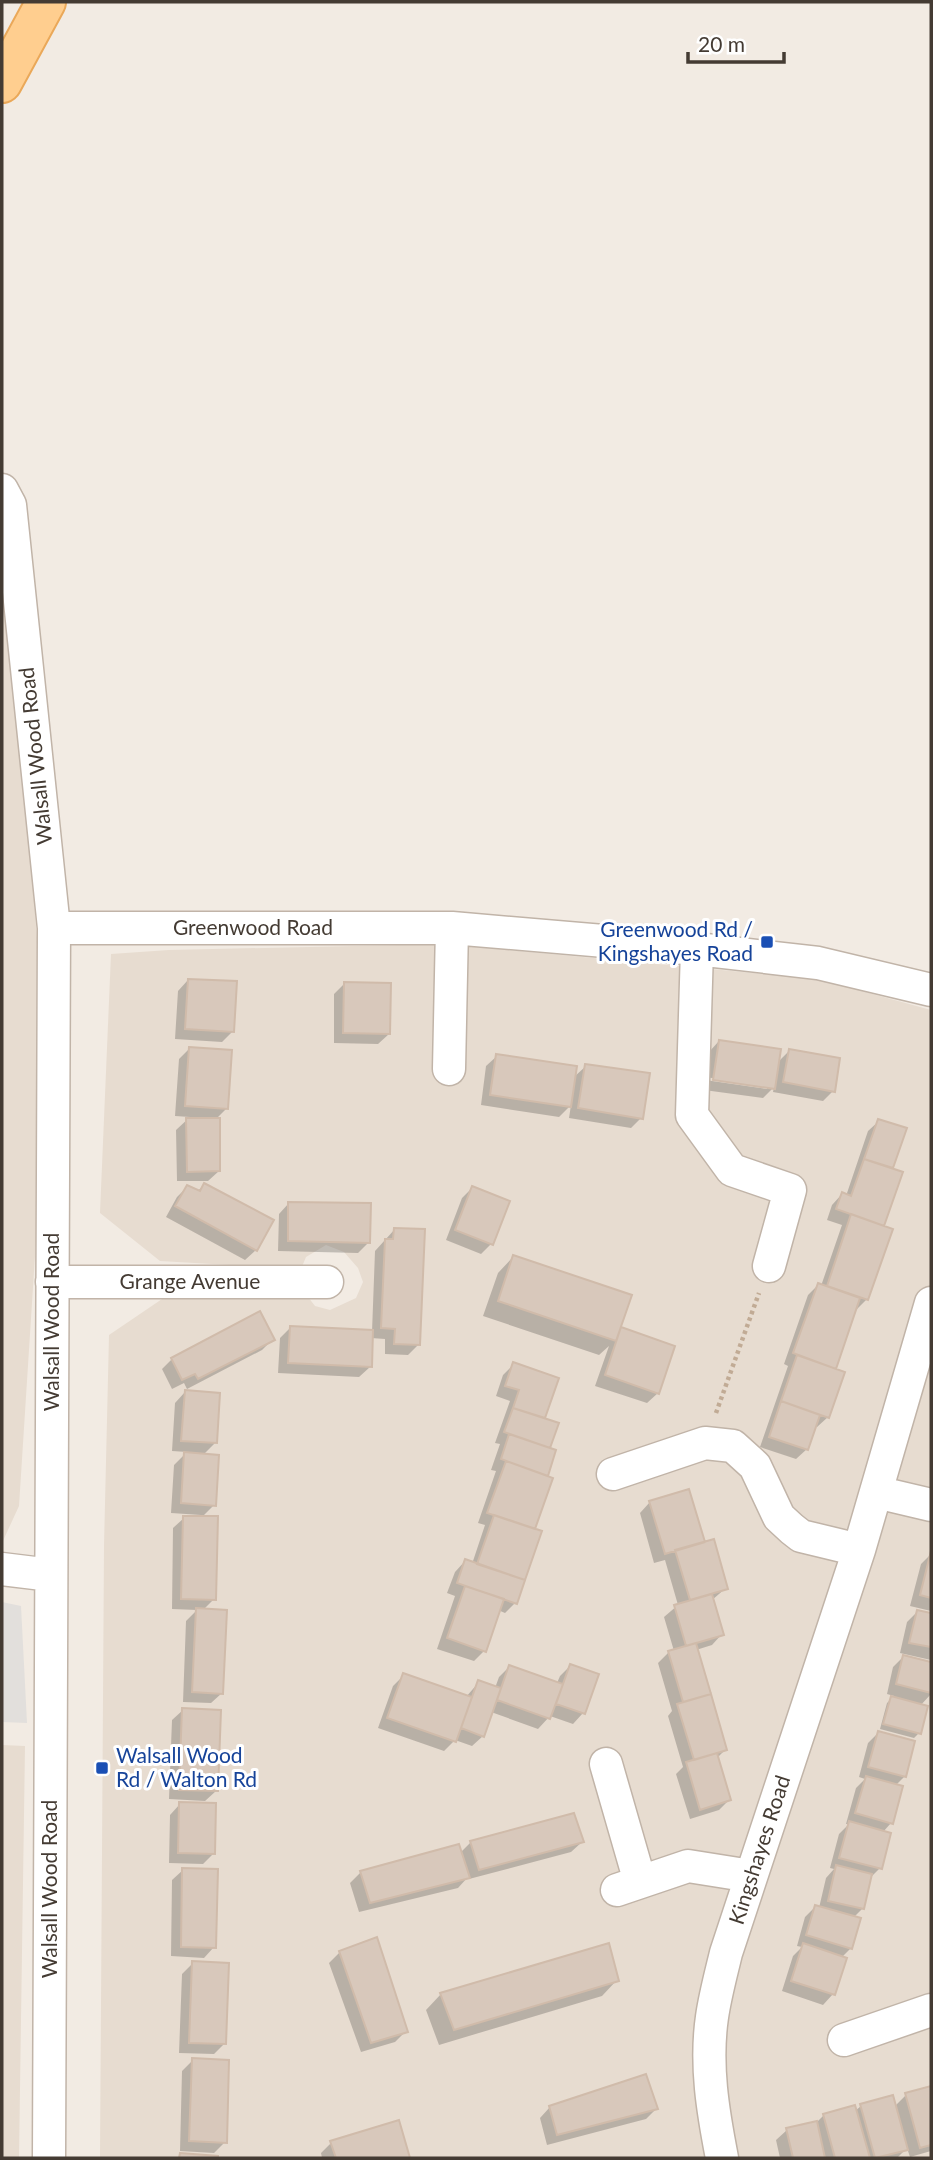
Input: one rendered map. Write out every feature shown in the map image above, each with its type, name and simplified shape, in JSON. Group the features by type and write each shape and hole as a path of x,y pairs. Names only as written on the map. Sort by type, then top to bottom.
{"main road":[{"path":"2,83 46,2"}],"street":[{"name":"Walsall Wood Road","path":"2,490 10,505 54,928 49,2158"},
{"name":"Greenwood Road","path":"54,928 452,928 697,949 818,963 931,990"},
{"path":"449,1069 452,928"},
{"path":"697,949 692,1115 732,1170 790,1190 769,1266"},
{"name":"Grange Avenue","path":"52,1282 327,1282"},
{"name":"Kingshayes Road","path":"722,2158 709,2074 712,2018 726,1953 859,1550 931,1303"},
{"path":"613,1474 705,1443 733,1446 755,1466 779,1517 800,1535 859,1550"},
{"path":"876,1492 931,1505"},
{"path":"2,1570 51,1574"},
{"path":"606,1764 629,1886 688,1866 751,1876"},
{"path":"844,2040 931,2010"}],"path":[{"path":"705,1443 769,1266"}],"shaded area":[{"path":"2,519 39,961 38,1209 19,1506 2,1543"},
{"path":"445,944 818,979 931,1010 931,2158 100,2158 104,1546 109,1335 165,1297 305,1293 315,1306 330,1310 356,1298 363,1282 358,1268 344,1252 326,1245 306,1257 301,1269 160,1261 100,1213 111,954 169,950"},
{"path":"2,1602 21,1606 27,1723 2,1722"},
{"path":"2,1745 25,1746 19,2158 2,2158"}],"building":[{"path":"188,979 237,981 234,1032 185,1029"},
{"path":"344,982 391,983 390,1034 343,1033"},
{"path":"719,1040 781,1049 775,1089 713,1080"},
{"path":"189,1047 232,1050 228,1109 185,1106"},
{"path":"789,1049 840,1058 835,1092 783,1082"},
{"path":"496,1054 577,1066 571,1107 490,1095"},
{"path":"585,1064 650,1073 643,1119 578,1108"},
{"path":"186,1118 220,1118 220,1171 187,1172"},
{"path":"878,1119 907,1128 893,1168 864,1159"},
{"path":"864,1159 903,1172 884,1226 836,1209 842,1192 851,1196"},
{"path":"204,1183 274,1220 257,1251 175,1206 187,1185 200,1191"},
{"path":"472,1186 510,1201 493,1245 455,1230"},
{"path":"288,1202 371,1203 370,1243 288,1241"},
{"path":"851,1214 893,1229 868,1300 827,1286"},
{"path":"394,1228 425,1229 420,1345 394,1344 395,1329 381,1328 385,1239 393,1239"},
{"path":"513,1255 632,1295 616,1341 498,1301"},
{"path":"818,1283 860,1298 836,1369 793,1353"},
{"path":"260,1311 275,1340 198,1379 195,1374 182,1380 171,1358"},
{"path":"290,1326 373,1330 372,1367 288,1363"},
{"path":"621,1327 675,1346 659,1394 605,1375"},
{"path":"797,1355 845,1372 829,1418 781,1401"},
{"path":"513,1362 559,1378 545,1418 513,1408 519,1390 505,1386"},
{"path":"185,1390 220,1393 217,1443 181,1441"},
{"path":"781,1401 820,1415 808,1450 769,1437"},
{"path":"513,1408 559,1423 550,1448 504,1432"},
{"path":"509,1434 556,1450 548,1476 501,1459"},
{"path":"184,1452 219,1455 216,1506 181,1503"},
{"path":"506,1461 553,1478 535,1529 487,1513"},
{"path":"689,1489 705,1542 665,1554 649,1501"},
{"path":"494,1515 542,1531 525,1580 477,1564"},
{"path":"183,1516 218,1516 216,1600 181,1599"},
{"path":"714,1539 728,1589 690,1600 675,1550"},
{"path":"931,1551 931,1598 920,1595"},
{"path":"465,1559 525,1580 517,1604 457,1583"},
{"path":"465,1586 504,1599 486,1652 447,1638"},
{"path":"712,1594 724,1635 686,1646 674,1605"},
{"path":"196,1608 227,1610 223,1694 192,1692"},
{"path":"917,1610 931,1613 931,1647 909,1643"},
{"path":"696,1643 711,1694 683,1702 668,1651"},
{"path":"903,1655 931,1662 931,1693 896,1684"},
{"path":"570,1664 599,1674 585,1714 556,1704"},
{"path":"509,1665 563,1684 550,1719 497,1700"},
{"path":"403,1673 472,1697 456,1742 387,1718"},
{"path":"478,1680 501,1688 484,1737 461,1728"},
{"path":"711,1694 727,1750 694,1760 677,1704"},
{"path":"891,1696 928,1706 921,1734 883,1724"},
{"path":"182,1708 221,1710 218,1791 179,1790"},
{"path":"878,1731 915,1741 906,1777 868,1767"},
{"path":"717,1753 731,1800 700,1810 686,1762"},
{"path":"866,1776 903,1786 893,1824 855,1813"},
{"path":"179,1802 216,1803 215,1854 178,1853"},
{"path":"574,1813 584,1842 479,1870 470,1841"},
{"path":"849,1821 891,1833 882,1869 839,1858"},
{"path":"459,1844 470,1878 370,1903 360,1871"},
{"path":"836,1865 872,1874 864,1909 828,1901"},
{"path":"182,1868 218,1869 216,1948 181,1947"},
{"path":"815,1905 861,1918 852,1949 806,1935"},
{"path":"377,1937 408,2032 371,2043 339,1951"},
{"path":"609,1943 619,1981 454,2030 440,1993"},
{"path":"803,1943 847,1958 835,1995 791,1981"},
{"path":"192,1961 229,1963 226,2044 189,2043"},
{"path":"192,2058 229,2060 227,2143 189,2141"},
{"path":"646,2074 658,2109 557,2135 549,2106"},
{"path":"931,2086 931,2145 920,2148 905,2093"},
{"path":"893,2095 908,2150 875,2158 860,2104"},
{"path":"855,2105 870,2158 835,2158 823,2114"},
{"path":"399,2120 410,2158 336,2158 330,2141"},
{"path":"817,2121 825,2158 793,2158 786,2128"},
{"path":"180,2153 218,2156 218,2158 179,2158"}],"place":[{"name":"Greenwood Rd / Kingshayes Road","path":"767,942"},
{"name":"Walsall Wood Rd / Walton Rd","path":"102,1768"}]}
